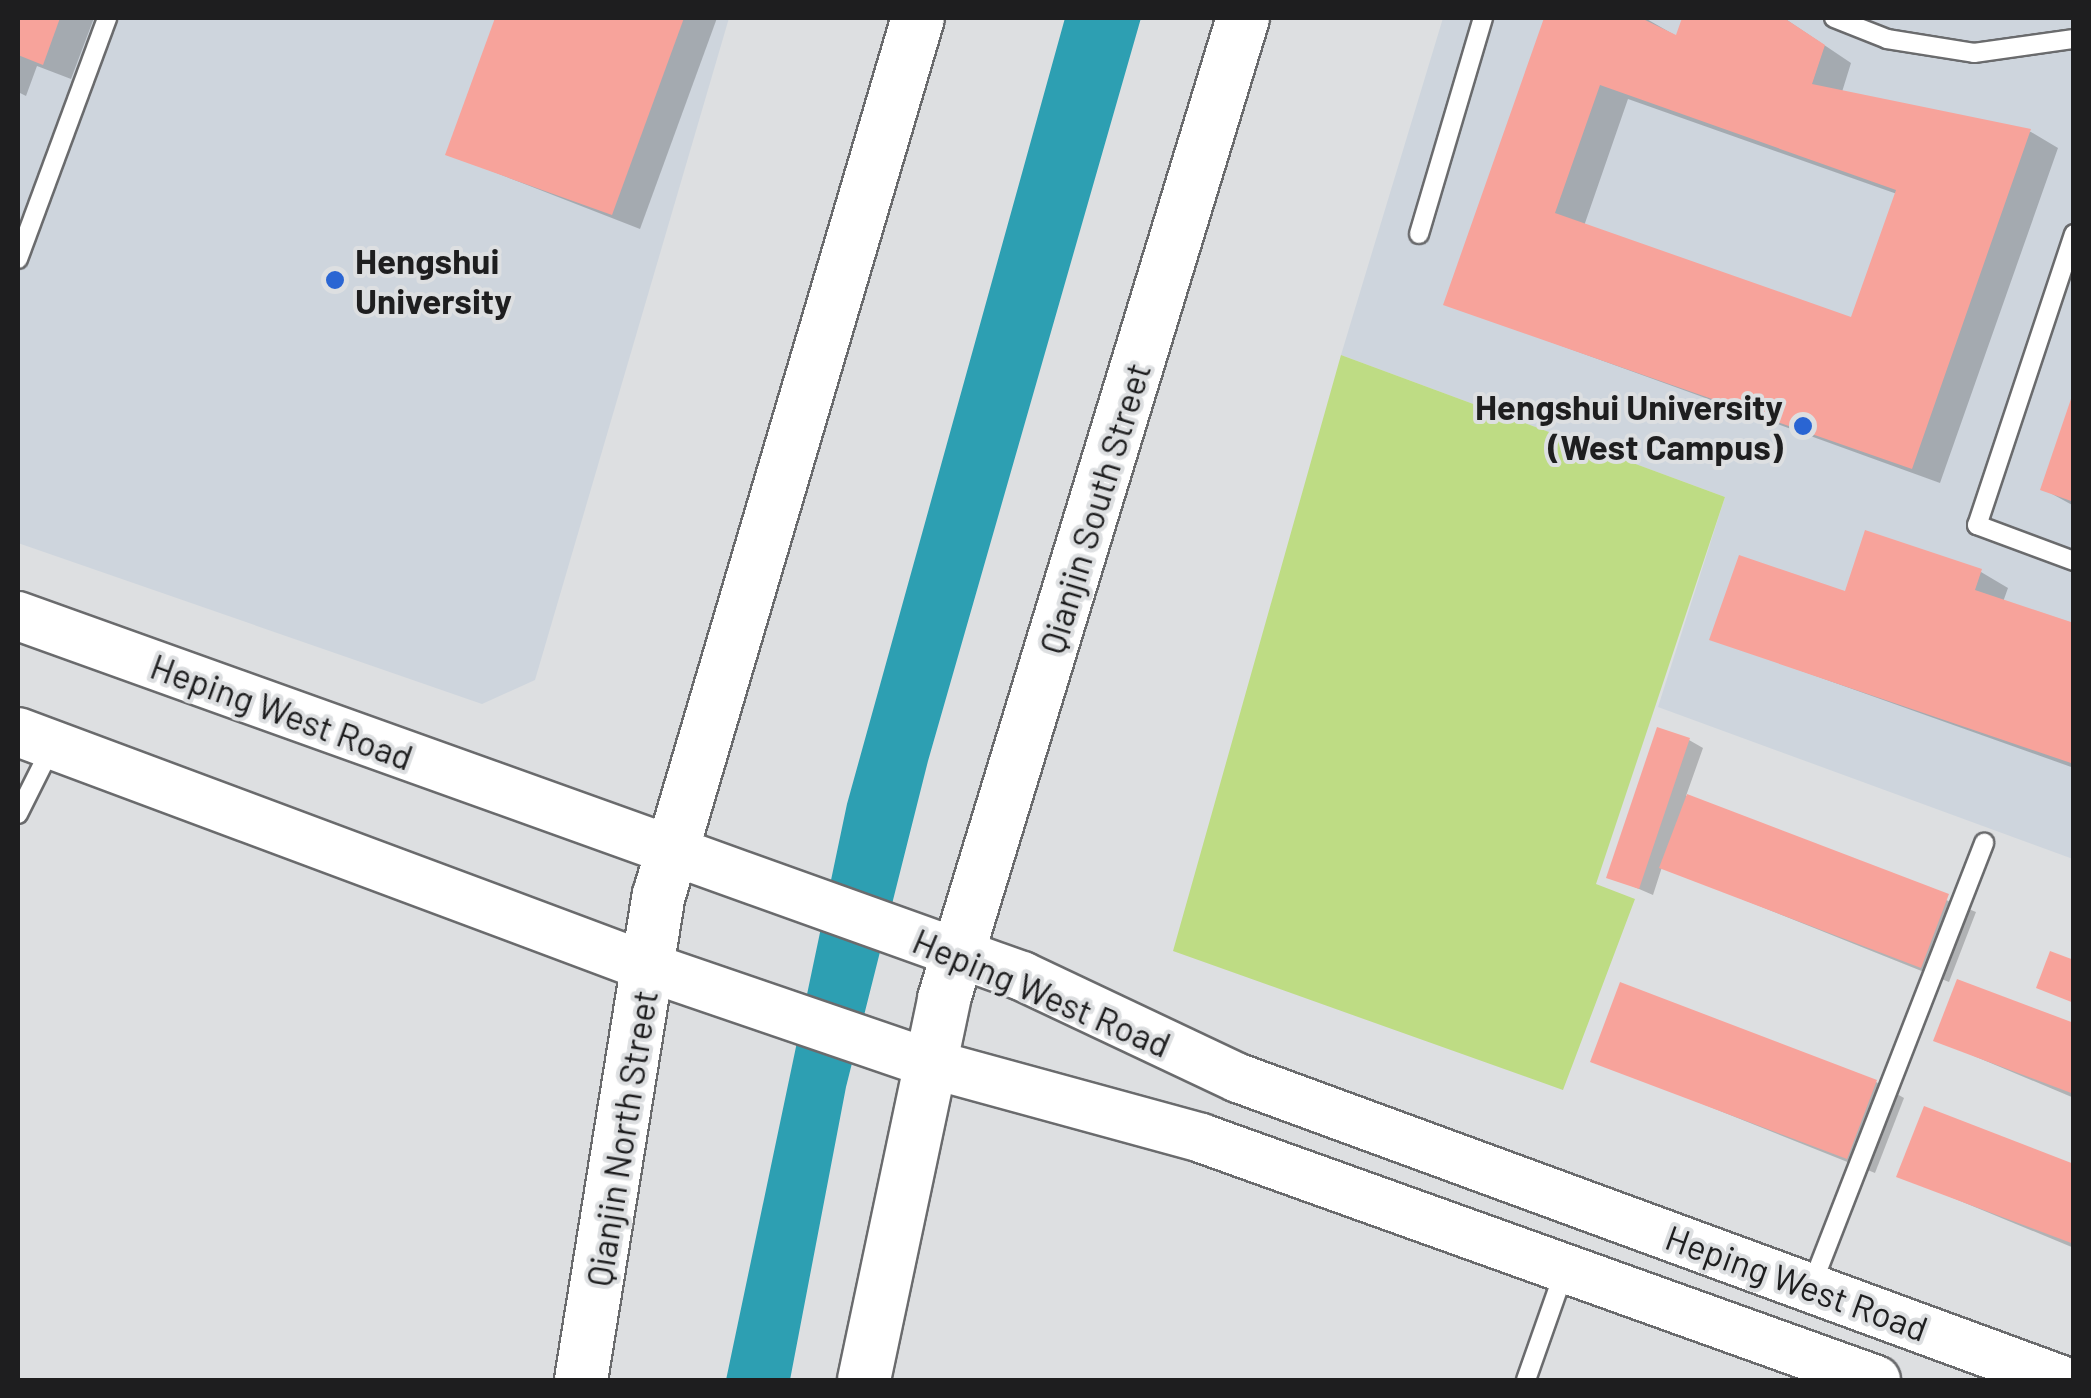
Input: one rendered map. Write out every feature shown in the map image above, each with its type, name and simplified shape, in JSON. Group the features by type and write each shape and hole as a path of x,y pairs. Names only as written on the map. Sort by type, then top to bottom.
{"main road":[{"path":"666,873 918,18"},
{"name":"Qianjin South Street","path":"951,976 1243,18"},
{"name":"Heping West Road","path":"18,616 666,873 778,888 896,930 951,976 2061,1380"},
{"name":"Heping West Road","path":"35,738 744,1001 932,1064 1201,1138 1566,1265 1876,1380"},
{"name":"Qianjin North Street","path":"581,1380 666,873"},
{"path":"864,1380 951,976"}],"lane":[{"path":"18,258 107,18"},
{"path":"1419,234 1482,18"},
{"path":"1834,18 1887,40 1974,53 2074,39"},
{"path":"2074,234 1977,525 2074,561"},
{"path":"18,814 35,738"},
{"path":"1811,1287 1984,843"},
{"path":"1526,1380 1566,1265"}],"shaded area":[{"name":"Hengshui University","path":"18,18 729,18 535,680 482,704 18,543"},
{"name":"Hengshui University (West Campus)","path":"1443,18 2073,18 2073,859 1658,707 1725,497 1341,355"}],"green space":[{"path":"1341,355 1725,497 1596,884 1635,899 1563,1090 1173,951"}],"water":[{"path":"1065,18 1141,18 928,761 846,1087 790,1380 726,1380 847,804"}],"building":[{"path":"18,18 60,18 43,65 18,55"},
{"path":"495,18 684,18 612,215 445,155"},
{"path":"1544,18 1641,18 1676,35 1682,18 1784,18 1825,45 1812,84 2031,129 1912,469 1443,305","holes":["1600,85 1896,190 1851,317 1555,213"]},
{"path":"2074,393 2074,502 2040,490"},
{"path":"1865,530 1982,569 1975,590 2074,623 2074,764 1709,640 1739,555 1845,591"},
{"path":"1657,727 1690,738 1639,889 1606,878"},
{"path":"1687,794 1949,894 1921,968 1659,868"},
{"path":"2050,951 2074,960 2074,1003 2036,988"},
{"path":"1957,979 2074,1023 2074,1094 1933,1041"},
{"path":"1620,982 1877,1080 1847,1159 1590,1062"},
{"path":"1924,1106 2074,1164 2074,1244 1896,1177"}],"place":[{"name":"Hengshui University","path":"335,280"},
{"name":"Hengshui University (West Campus)","path":"1803,426"}]}
